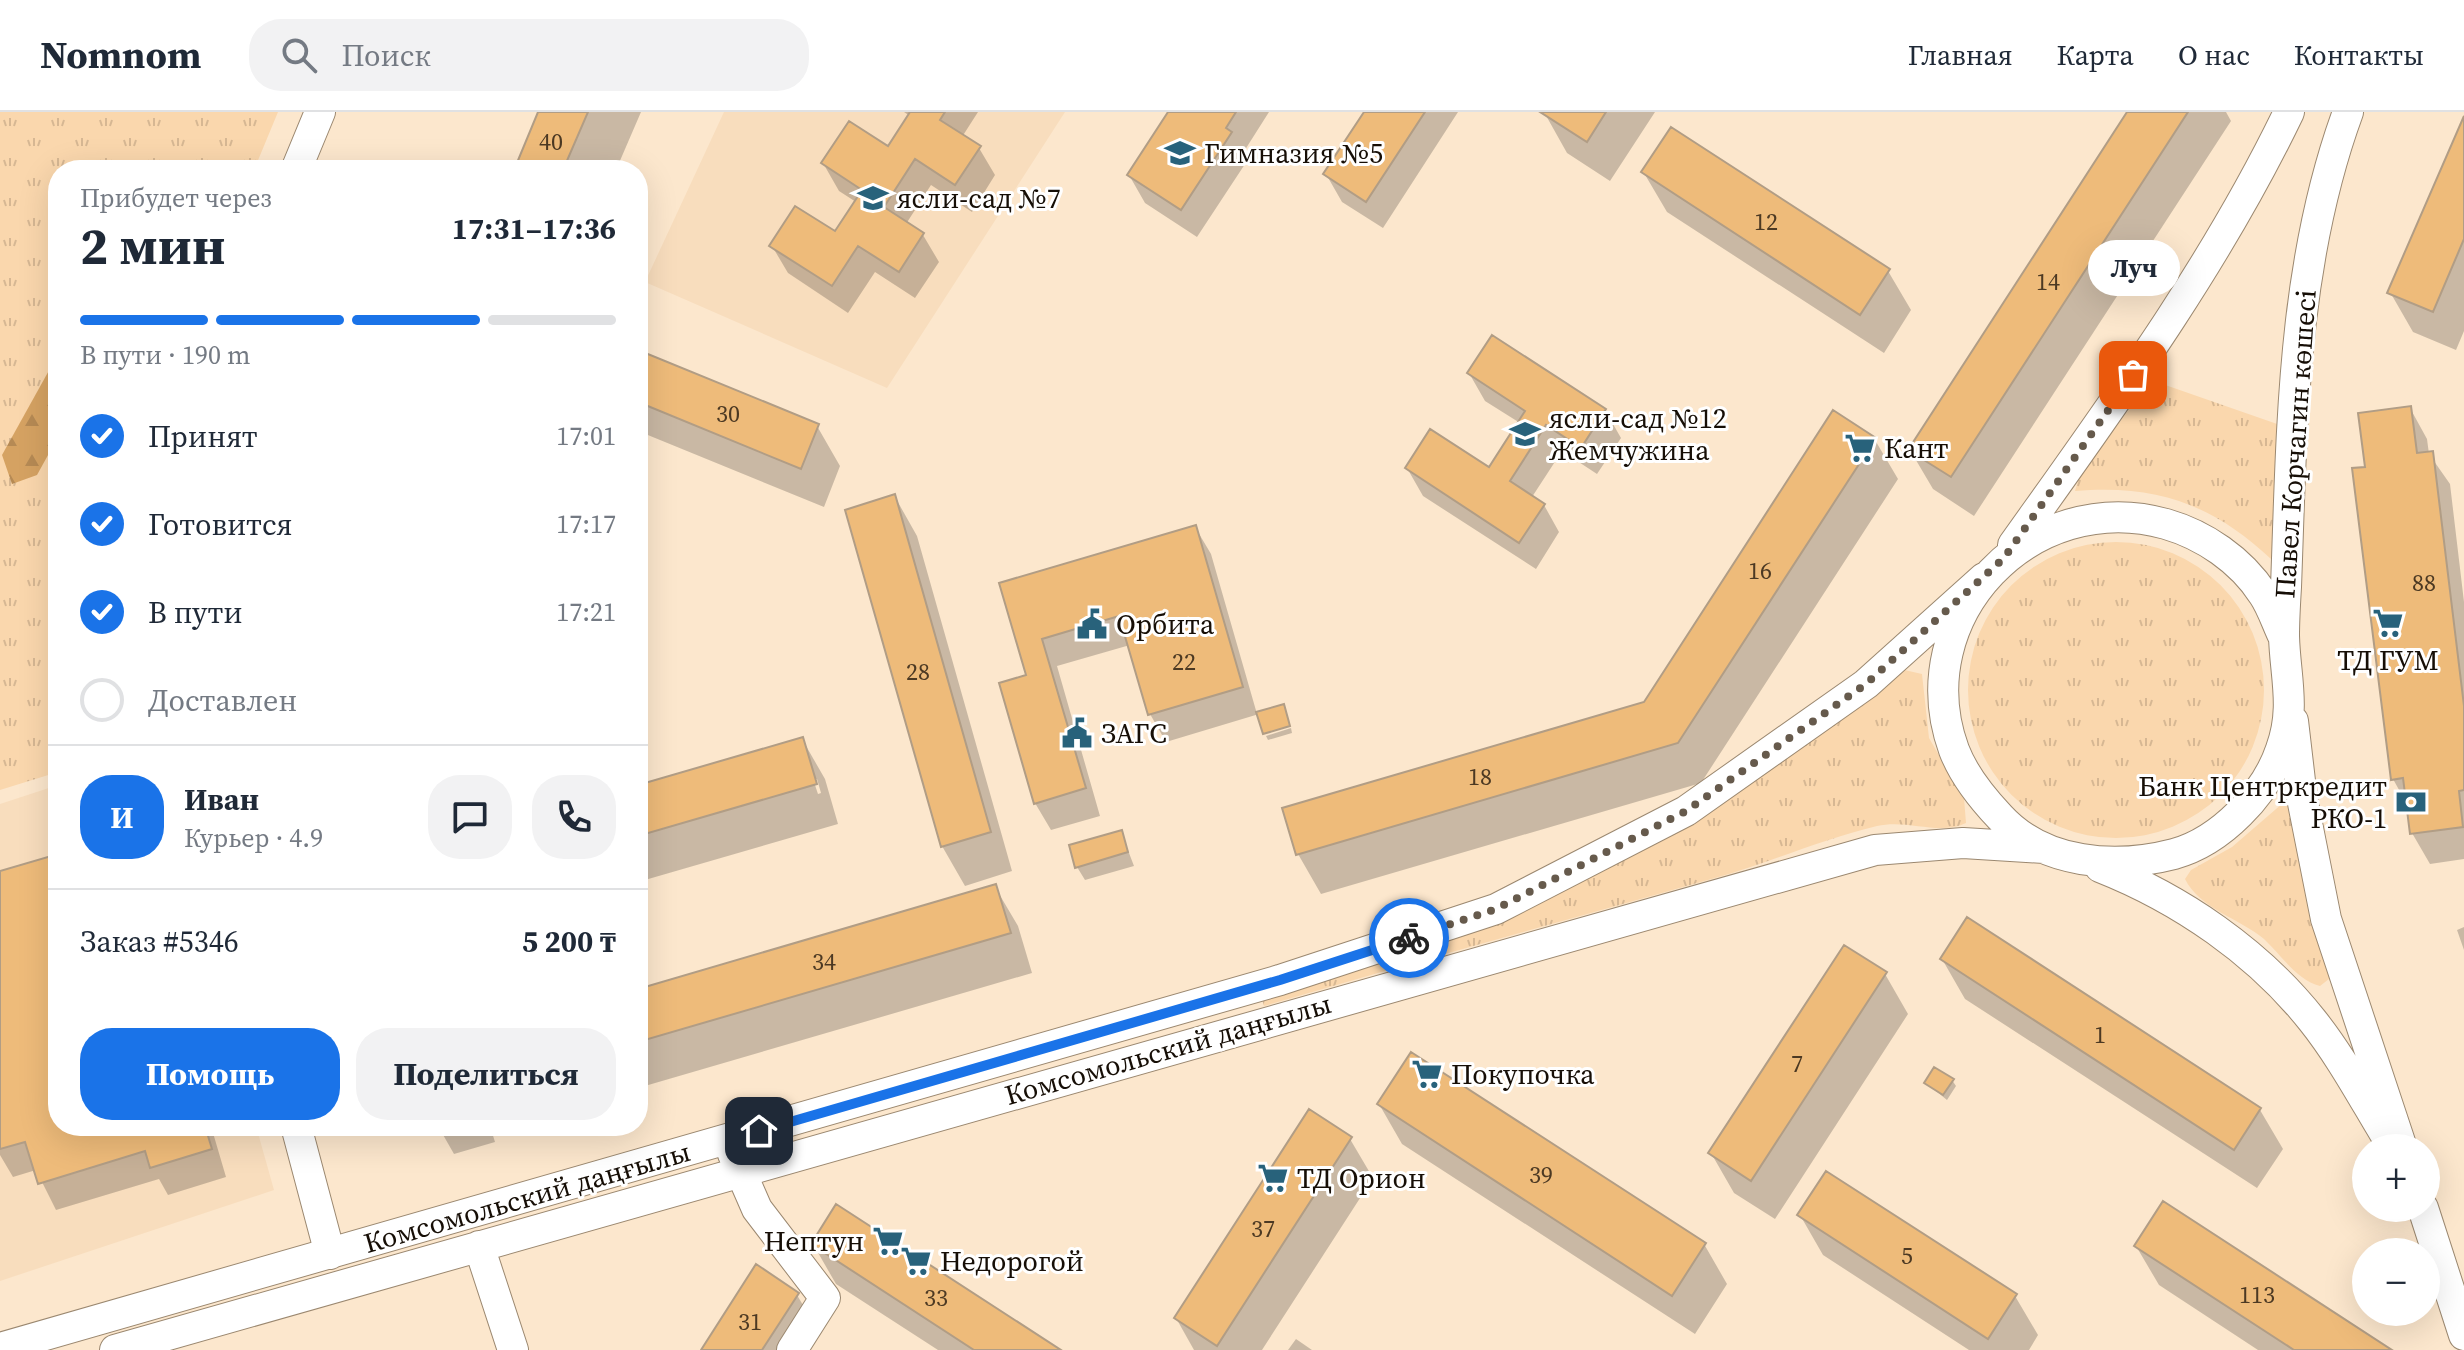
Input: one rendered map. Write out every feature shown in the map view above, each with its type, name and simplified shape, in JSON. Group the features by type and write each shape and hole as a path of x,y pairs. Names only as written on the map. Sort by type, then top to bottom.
{"street":[{"path":"300,160 320,112"},
{"path":"2289,112 2211,252 2118,399 1959,617 1946,660 1944,706 1954,750 1975,790 2006,824 2044,848 2122,876 2213,927 2269,971 2314,1022 2386,1134"},
{"name":"Павел Корчагин көшесі","path":"2284,638 2294,368 2309,251 2329,163 2348,112"},
{"path":"1994,568 2045,531 2092,517 2142,517 2177,527 2230,557 2263,594 2284,638 2302,798 2326,919 2397,1134"},
{"name":"Комсомольский даңғылы","path":"0,1348 330,1254 471,1210 729,1140 1280,980 1496,909 1686,811 1866,684 1994,568"},
{"path":"2083,861 2132,863 2156,858 2180,852 2223,828 2258,793 2270,771 2281,749 2291,701"},
{"name":"Комсомольский даңғылы","path":"116,1350 1875,850 1963,843 2044,848"},
{"path":"299,1136 330,1254"},
{"path":"729,1140 738,1171 757,1209 825,1298 792,1350"},
{"path":"2428,1222 2464,1335"},
{"path":"479,1246 513,1350"},
{"path":"109,1317 116,1350"}],"shaded area":[{"path":"724,112 1065,112 887,388 648,283 648,276"},
{"path":"48,788 48,1136 259,1136 274,1190 0,1281 0,804"}],"green space":[{"path":"0,112 278,112 258,160 48,160 48,775 0,790"},
{"path":"48,372 48,455 37,475 12,484 2,455"},
{"path":"2151,380 2280,425 2281,554 2271,559 2227,524 2181,502 2132,491 2075,491 2079,477"},
{"path":"2101,542 2131,542 2159,548 2186,559 2210,575 2231,596 2247,620 2258,647 2264,690 2262,719 2247,760 2231,784 2210,805 2186,821 2159,832 2131,838 2101,838 2073,832 2046,821 2022,805 2001,784 1985,760 1974,733 1968,705 1968,675 1974,647 1985,620 2001,596 2022,575 2046,559 2073,548"},
{"path":"1900,669 1922,674 1929,738 1964,798 1966,823 1945,828 1889,824 1856,831 1715,878 1264,1006 1261,996 1681,829 1778,765"},
{"path":"2283,803 2295,810 2332,970 2329,979 2320,986 2297,973 2264,939 2200,898 2185,879 2191,870 2232,847"}],"building":[{"path":"538,112 588,112 567,160 518,160"},
{"name":"ясли-сад №7","path":"910,112 945,112 940,120 981,146 955,185 915,159 884,207 924,233 899,272 858,246 832,286 769,246 795,206 835,231 862,190 821,163 849,121 888,146"},
{"name":"Гимназия №5","path":"1168,112 1236,112 1226,128 1232,132 1181,210 1127,175"},
{"name":"Гимназия №5","path":"1364,112 1425,112 1366,202 1323,174"},
{"path":"1540,112 1606,112 1587,142"},
{"path":"2127,112 2188,112 1951,477 1908,450"},
{"path":"2464,116 2464,239 2433,312 2387,293"},
{"path":"1671,127 1890,269 1860,315 1641,172"},
{"name":"ясли-сад №12 Жемчужина","path":"1492,335 1606,409 1581,448 1546,425 1510,481 1545,504 1519,543 1405,468 1430,429 1489,467 1525,411 1467,373"},
{"path":"648,354 819,424 801,469 648,406"},
{"path":"2411,406 2417,453 2433,451 2464,706 2464,790 2459,791 2463,827 2410,834 2403,778 2391,780 2352,468 2365,467 2358,413"},
{"path":"1833,410 1876,438 1678,743 1296,855 1282,808 1644,702"},
{"path":"895,494 991,832 941,847 845,510"},
{"path":"1196,525 1243,687 1148,715 1119,616 1042,639 1086,788 1034,804 999,683 1026,675 999,583"},
{"path":"1284,704 1290,726 1263,734 1256,712"},
{"path":"803,737 817,784 648,833 648,782"},
{"path":"1122,830 1128,852 1075,868 1069,845"},
{"path":"48,857 48,1136 208,1136 212,1149 150,1168 145,1151 38,1184 25,1142 0,1149 0,871"},
{"path":"996,884 1011,933 648,1039 648,986"},
{"path":"1967,917 2261,1108 2234,1150 1940,959"},
{"path":"1844,945 1887,972 1751,1181 1708,1153"},
{"path":"1411,1052 1706,1243 1672,1296 1377,1104"},
{"path":"1934,1067 1954,1079 1943,1095 1924,1083"},
{"path":"1309,1109 1352,1137 1217,1346 1174,1318"},
{"path":"1826,1171 2017,1294 1988,1339 1797,1215"},
{"path":"2163,1201 2392,1350 2294,1350 2134,1246"},
{"path":"836,1204 1061,1350 974,1350 811,1244"},
{"path":"756,1264 799,1293 762,1350 701,1350"}],"way so far":[{"path":"1409,938 1496,909 1591,863 1686,811 1866,684 2004,558 2133,375"}],"place":[{"name":"Гимназия №5","path":"1180,153"},
{"name":"ясли-сад №7","path":"873,198"},
{"name":"Луч","path":"2133,375"},
{"name":"ясли-сад №12 Жемчужина","path":"1525,434"},
{"name":"Кант","path":"1860,448"},
{"name":"ТД ГУМ","path":"2388,623"},
{"name":"Орбита","path":"1092,624"},
{"name":"ЗАГС","path":"1077,733"},
{"name":"Банк Центркредит РКО-1","path":"2411,802"},
{"name":"Покупочка","path":"1427,1074"},
{"name":"ТД Орион","path":"1273,1178"},
{"name":"Нептун","path":"888,1241"},
{"name":"Недорогой","path":"916,1261"}],"route":[{"path":"759,1131 1280,980 1409,938"}]}
